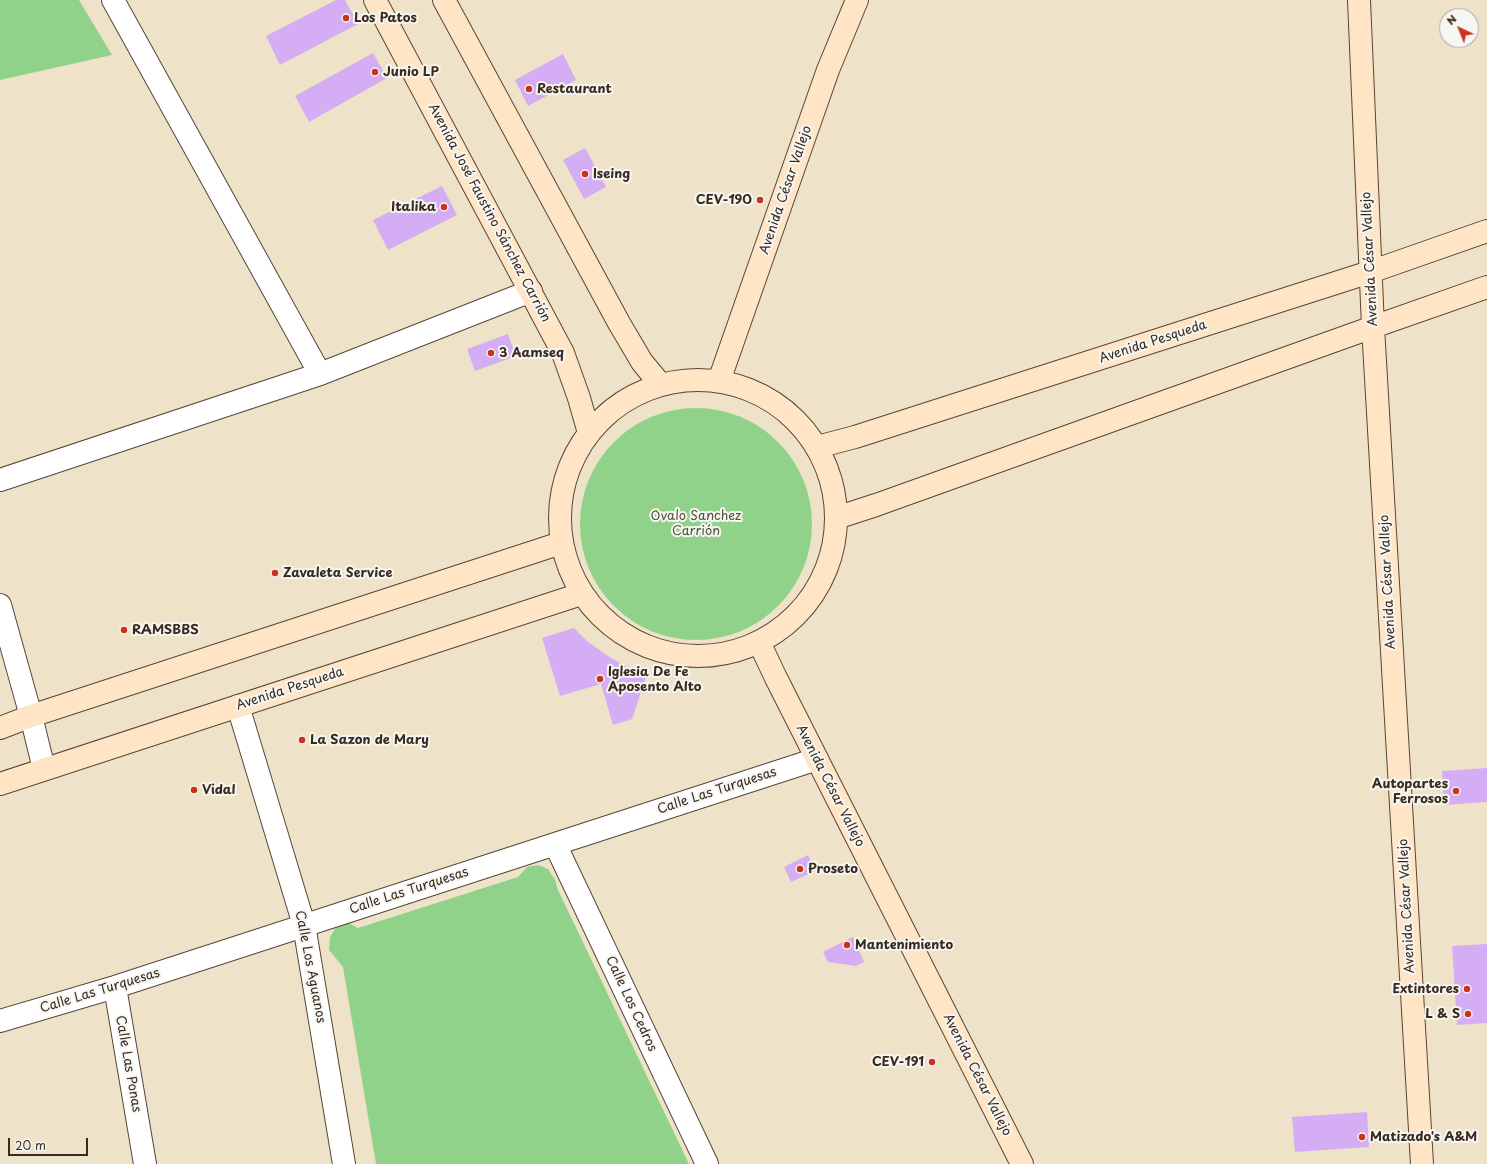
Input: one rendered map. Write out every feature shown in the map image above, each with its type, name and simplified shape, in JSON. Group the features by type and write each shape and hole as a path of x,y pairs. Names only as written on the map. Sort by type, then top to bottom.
{"main road":[{"name":"Avenida José Faustino Sánchez Carrión","path":"375,0 563,353 589,432"},
{"path":"444,0 619,324 642,362 661,385"},
{"name":"Avenida César Vallejo","path":"719,381 828,70 857,0"},
{"name":"Avenida César Vallejo","path":"1359,0 1370,272 1422,1164"},
{"name":"Avenida Pesqueda","path":"817,448 1370,272 1487,231"},
{"path":"836,518 1487,287"},
{"path":"690,380 719,381 758,393 792,416 817,448 832,482 836,518 833,548 823,578 807,604 785,625 759,642 721,654 680,656 642,645 608,624 581,594 569,569 561,543 559,514 564,485 574,457 589,432 610,412 634,396 661,385 690,380"},
{"path":"0,728 31,716 561,543"},
{"name":"Avenida Pesqueda","path":"0,784 581,594"},
{"name":"Avenida César Vallejo","path":"759,642 1022,1164"}],"street":[{"path":"113,0 320,374"},
{"path":"0,480 320,374 531,292"},
{"path":"0,605 44,769"},
{"name":"Calle Los Aguanos","path":"238,706 304,925 344,1164"},
{"name":"Calle Las Turquesas","path":"0,1021 115,987 817,759"},
{"name":"Calle Los Cedros","path":"556,844 707,1164"},
{"name":"Calle Las Ponas","path":"115,987 145,1164"}],"green space":[{"path":"0,0 79,0 112,55 0,80"},
{"name":"Ovalo Sanchez Carrión","path":"696,408 730,413 740,417 751,422 778,442 798,469 803,480 807,490 812,524 807,558 803,568 798,579 778,606 751,626 740,631 730,635 696,640 662,635 652,631 641,626 614,606 594,579 589,568 585,558 580,524 585,490 589,480 594,469 614,442 641,422 652,417 662,413"},
{"path":"538,865 548,869 555,880 558,890 689,1164 376,1164 343,967 329,950 330,937 336,927 349,923 358,928 518,877 527,867"}],"building":[{"path":"336,0 345,0 358,24 280,65 266,36"},
{"path":"373,53 387,78 309,122 295,96"},
{"path":"563,54 576,80 528,106 515,80"},
{"name":"Iseing","path":"585,148 606,187 584,199 563,160"},
{"path":"442,186 457,215 388,250 373,220"},
{"name":"3 Aamseq","path":"508,334 516,356 475,371 467,349"},
{"name":"Iglesia De Fe Aposento Alto","path":"574,628 587,641 608,656 623,665 647,674 632,719 613,725 601,684 560,696 542,638"},
{"path":"1487,768 1487,802 1444,805 1442,771"},
{"name":"Proseto","path":"808,855 815,871 791,882 784,867"},
{"name":"Mantenimiento","path":"853,937 864,962 856,966 828,962 823,952"},
{"path":"1487,944 1487,1023 1457,1025 1452,946"},
{"path":"1367,1112 1369,1147 1295,1152 1292,1117"}],"place":[{"name":"Los Patos","path":"346,18"},
{"name":"Junio LP","path":"375,72"},
{"name":"Restaurant","path":"529,89"},
{"name":"Iseing","path":"585,174"},
{"name":"CEV-190","path":"760,200"},
{"name":"Italika","path":"444,207"},
{"name":"3 Aamseq","path":"491,353"},
{"name":"Zavaleta Service","path":"275,573"},
{"name":"RAMSBBS","path":"124,630"},
{"name":"Iglesia De Fe Aposento Alto","path":"600,679"},
{"name":"La Sazon de Mary","path":"302,740"},
{"name":"Vidal","path":"194,790"},
{"name":"Autopartes Ferrosos","path":"1456,791"},
{"name":"Proseto","path":"800,869"},
{"name":"Mantenimiento","path":"847,945"},
{"name":"Extintores","path":"1467,989"},
{"name":"L & S","path":"1468,1014"},
{"name":"CEV-191","path":"932,1062"},
{"name":"Matizado's A&M","path":"1362,1137"}]}
